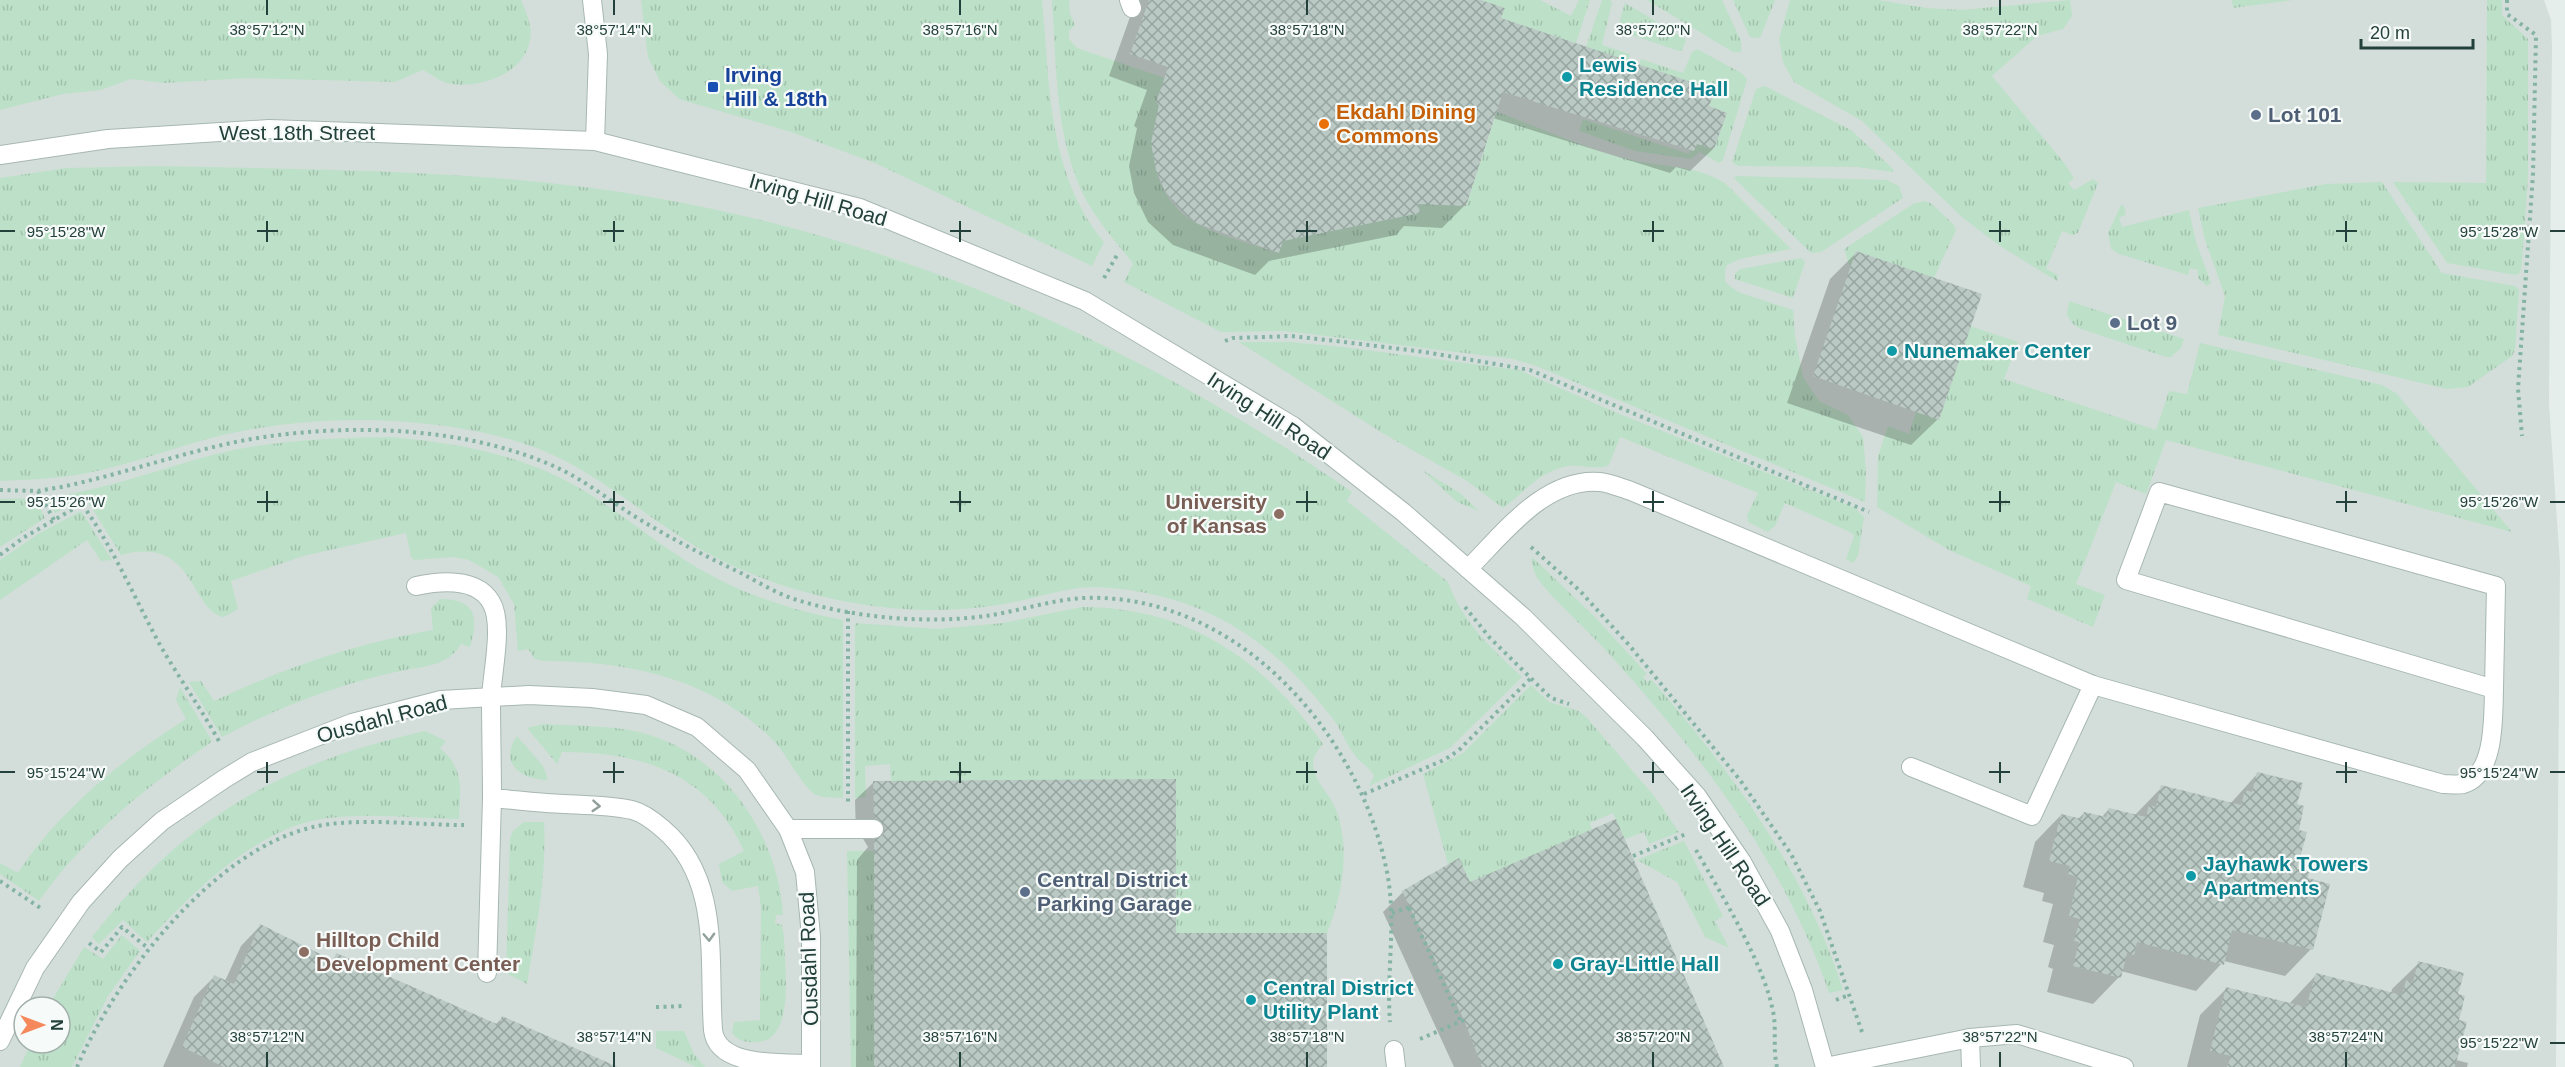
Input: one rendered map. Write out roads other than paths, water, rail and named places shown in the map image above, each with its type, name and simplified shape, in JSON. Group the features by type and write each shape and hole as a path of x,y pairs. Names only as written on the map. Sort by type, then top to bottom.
{"street":[{"path":"592,0 598,54 595,141"},
{"name":"West 18th Street","path":"0,155 108,139 269,129 595,141"},
{"name":"Irving Hill Road","path":"595,141 860,208 1085,301 1293,426 1403,512 1523,617 1645,738 1697,796 1742,862 1780,931 1803,990 1825,1067"},
{"path":"1468,569 1510,527 1550,493 1579,483 1601,482 1631,491 2093,685 2443,784 2463,784 2477,774 2486,760 2491,739 2494,689 2496,586 2159,492 2126,580 2494,689"},
{"path":"416,586 461,583 480,591 492,603 497,627 491,696 492,798 487,973"},
{"path":"1911,767 2032,816 2093,685"},
{"name":"Ousdahl Road","path":"0,1041 34,968 81,902 120,859 171,815 252,762 300,741 352,723 441,700 491,696 592,698 646,705 697,727 747,770 788,829 805,872 811,936 811,1065"},
{"path":"492,798 634,811 671,836 697,871 705,896 712,1030 717,1048 729,1058 746,1062 811,1065"},
{"path":"788,829 874,829"},
{"path":"1825,1067 1971,1038 2017,1034 2124,1067"},
{"path":"1971,1038 1971,1067"}],"place":[{"name":"Lewis Residence Hall","path":"1567,77"},
{"name":"Irving Hill & 18th","path":"713,87"},
{"name":"Lot 101","path":"2256,115"},
{"name":"Ekdahl Dining Commons","path":"1324,124"},
{"name":"Lot 9","path":"2115,323"},
{"name":"Nunemaker Center","path":"1892,351"},
{"name":"University of Kansas","path":"1279,514"},
{"name":"Jayhawk Towers Apartments","path":"2191,876"},
{"name":"Central District Parking Garage","path":"1025,892"},
{"name":"Hilltop Child Development Center","path":"304,952"},
{"name":"Gray-Little Hall","path":"1558,964"},
{"name":"Central District Utility Plant","path":"1251,1000"}]}
